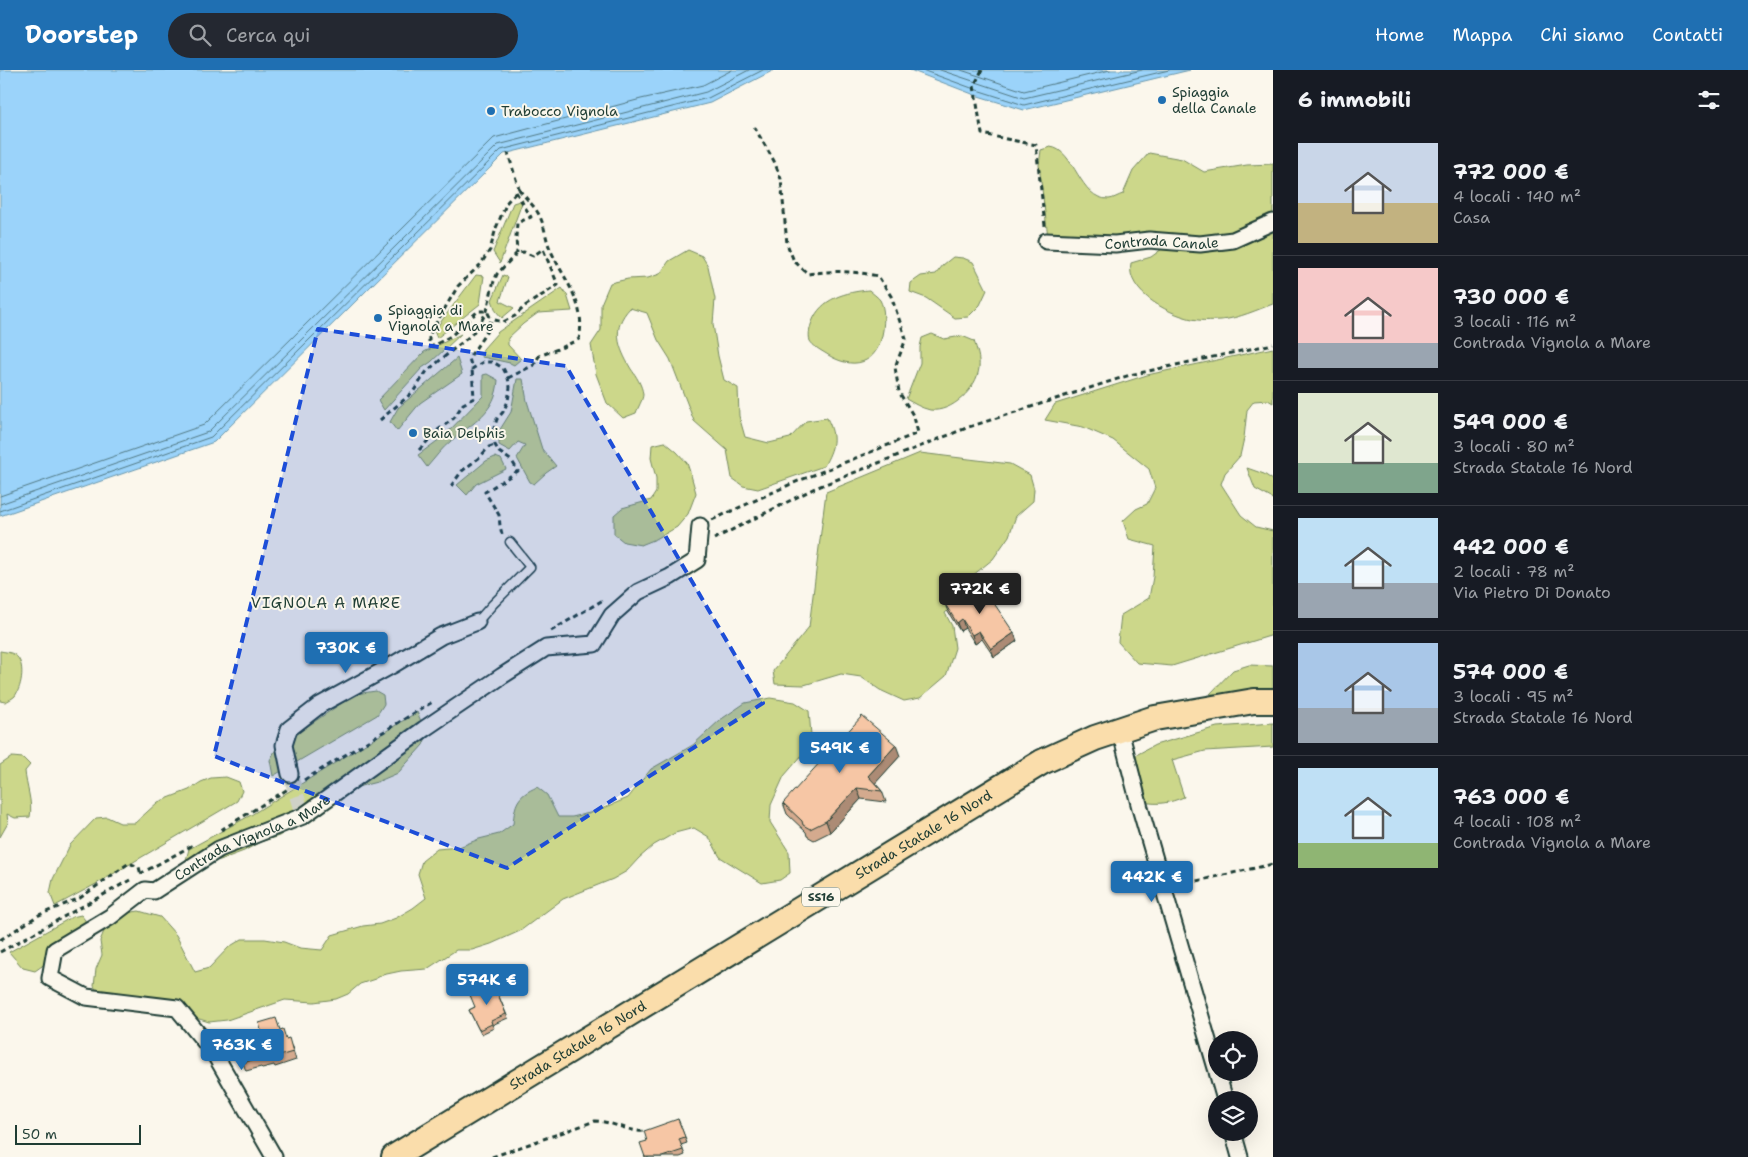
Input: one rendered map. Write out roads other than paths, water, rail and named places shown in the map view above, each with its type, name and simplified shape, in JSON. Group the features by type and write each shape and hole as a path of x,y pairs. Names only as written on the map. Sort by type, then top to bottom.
{"main road":[{"name":"Strada Statale 16 Nord","path":"394,1157 1042,762 1095,738 1156,718 1254,701 1273,701"}],"street":[{"name":"Contrada Canale","path":"1046,241 1116,244 1149,240 1200,244 1233,240 1273,222"},
{"name":"Contrada Vignola a Mare","path":"274,1157 214,1053 177,1008 86,997 50,978 55,950 110,917 145,890 154,891 219,849 303,816 424,729 546,648 594,644 612,615 638,592 697,560 700,526"},
{"path":"290,774 284,745 289,729 320,705 441,636 477,622"},
{"path":"1120,730 1140,808 1208,1041"},
{"path":"1236,1141 1240,1157"}],"lane":[{"path":"477,622 492,604 530,567 510,542"}],"water":[{"path":"0,70 774,70 710,103 504,154 214,442 0,516"},
{"path":"910,70 1190,70 1024,110 975,95"}],"tunnel":[{"path":"290,774 303,816"}],"place":[{"name":"Spiaggia della Canale","path":"1162,100"},
{"name":"Trabocco Vignola","path":"491,111"},
{"name":"Spiaggia di Vignola a Mare","path":"378,318"},
{"name":"Baia Delphis","path":"413,433"}],"district":[{"name":"VIGNOLA A MARE","path":"326,603"}]}
